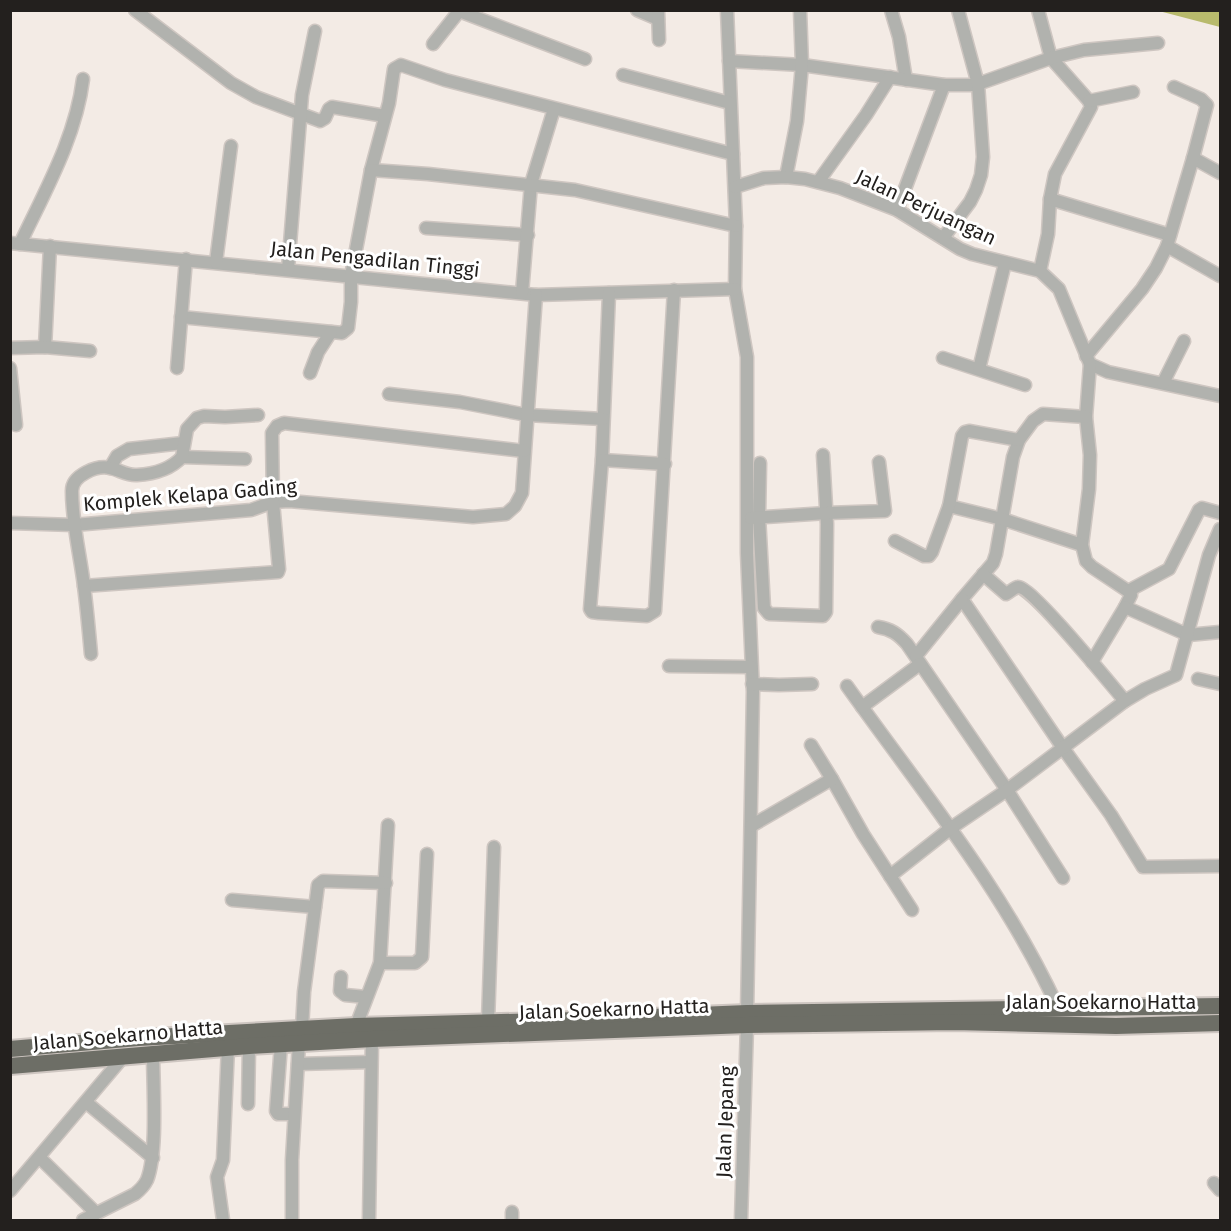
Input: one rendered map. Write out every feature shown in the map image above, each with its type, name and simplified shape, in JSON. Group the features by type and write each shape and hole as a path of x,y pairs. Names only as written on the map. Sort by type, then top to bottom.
{"highway":[{"name":"Jalan Soekarno Hatta","path":"10,1049 138,1038 301,1036 372,1039 615,1024 1058,1008 1221,1006"},
{"name":"Jalan Soekarno Hatta","path":"615,1024 640,1029 747,1019 1116,1026 1214,1023"},
{"name":"Jalan Soekarno Hatta","path":"10,1066 281,1044 301,1036 356,1026 488,1021 576,1026"}],"street":[{"path":"135,10 231,83 256,97 323,121 330,107 385,116"},
{"path":"637,10 658,15 659,40"},
{"path":"727,10 735,187 735,288 747,357 753,518 764,608 769,614 823,616 826,612 826,513 823,455"},
{"path":"786,177 797,121 802,65 800,10"},
{"path":"891,10 899,37 906,80"},
{"path":"942,238 970,202 981,175 983,157 978,84 958,10"},
{"path":"1038,10 1051,58 1089,101 1090,110 1059,163 1052,185 1048,234 1040,271 1059,289 1088,360 1086,417 1089,489 1082,545 1086,561 1131,595 1092,662"},
{"path":"433,44 460,11 585,59"},
{"path":"288,269 302,95 315,31"},
{"path":"729,61 802,65 944,85 978,84 1051,58 1084,50 1158,43"},
{"path":"182,317 342,333 348,328 351,276 371,171 394,69 401,65 445,80 733,154"},
{"path":"623,75 730,103"},
{"path":"818,182 890,77"},
{"path":"15,243 68,138 80,106 83,79"},
{"path":"897,210 944,85"},
{"path":"1088,360 1150,278 1169,240 1207,105 1195,95 1174,87"},
{"path":"1089,101 1133,92"},
{"path":"522,293 531,184 554,109"},
{"path":"216,262 231,146"},
{"path":"1193,158 1221,173"},
{"path":"371,171 575,189 736,226"},
{"name":"Jalan Perjuangan","path":"735,187 764,178 786,177 818,182 897,210 972,254 1040,271"},
{"path":"1050,199 1169,240 1221,276"},
{"path":"426,228 528,235"},
{"name":"Jalan Pengadilan Tinggi","path":"15,243 536,295 735,288"},
{"path":"45,347 50,246"},
{"path":"177,368 186,259"},
{"path":"979,369 1005,263"},
{"path":"609,293 602,460 590,609 599,614 647,616 655,611 674,290"},
{"name":"Komplek Kelapa Gading","path":"10,523 74,525 251,510 273,502 288,501 473,517 506,514 515,506 522,493 536,295"},
{"path":"310,373 318,352 331,332"},
{"path":"1163,383 1184,341"},
{"path":"10,348 45,347 90,351"},
{"path":"943,358 1025,385"},
{"path":"1088,360 1108,372 1221,396"},
{"path":"10,368 16,425"},
{"path":"389,394 460,402 527,415 603,419"},
{"path":"862,707 918,660 962,599 993,563 1013,457 1019,440 1033,421 1043,414 1086,417"},
{"path":"182,457 187,429 197,418 258,415"},
{"path":"84,586 275,573 279,569 273,502 272,433 277,426 284,423 524,451"},
{"path":"895,542 924,556 929,556 932,552 949,506 962,436 965,432 1019,440"},
{"path":"110,468 117,456 129,449 183,443"},
{"path":"92,654 74,525 72,486 75,480 99,468 110,468 129,475 163,471 182,457 245,459"},
{"path":"602,460 665,464"},
{"path":"753,518 885,511 879,462"},
{"path":"753,518 760,464"},
{"path":"949,506 1002,519 1082,545"},
{"path":"1128,591 1169,569 1199,510 1202,508 1221,513"},
{"name":"Jalan Jepang","path":"741,1221 751,826 753,518"},
{"path":"890,876 951,828 1007,790 1125,701 1176,675 1215,557 1221,529"},
{"path":"983,574 1006,594 1021,587 1061,626 1125,701"},
{"path":"962,599 1111,815 1143,867 1221,866"},
{"path":"1125,608 1188,635 1221,632"},
{"path":"878,627 890,629 898,634 918,660 1007,790 1063,878"},
{"path":"669,666 751,667"},
{"path":"1198,679 1221,684"},
{"path":"752,684 812,684"},
{"path":"846,686 951,828 995,892 1042,972 1058,1008"},
{"path":"811,745 863,834 912,910"},
{"path":"751,826 832,779"},
{"path":"356,1026 380,963 388,825"},
{"path":"488,1021 494,847"},
{"path":"380,963 415,963 422,957 427,854"},
{"path":"292,1221 292,1160 298,1064 304,992 318,885 323,881 386,883"},
{"path":"232,900 315,907"},
{"path":"341,977 340,991 345,995 366,997"},
{"path":"369,1221 372,1039"},
{"path":"281,1044 276,1111 278,1114 289,1114"},
{"path":"248,1104 249,1046"},
{"path":"223,1221 217,1177 223,1160 228,1047"},
{"path":"83,1221 135,1194 147,1179 153,1158 153,1053"},
{"path":"10,1191 87,1103 124,1056"},
{"path":"298,1064 371,1062"},
{"path":"87,1103 153,1158"},
{"path":"40,1158 96,1213"}],"green space":[{"path":"1159,11 1220,11 1220,27"}]}
